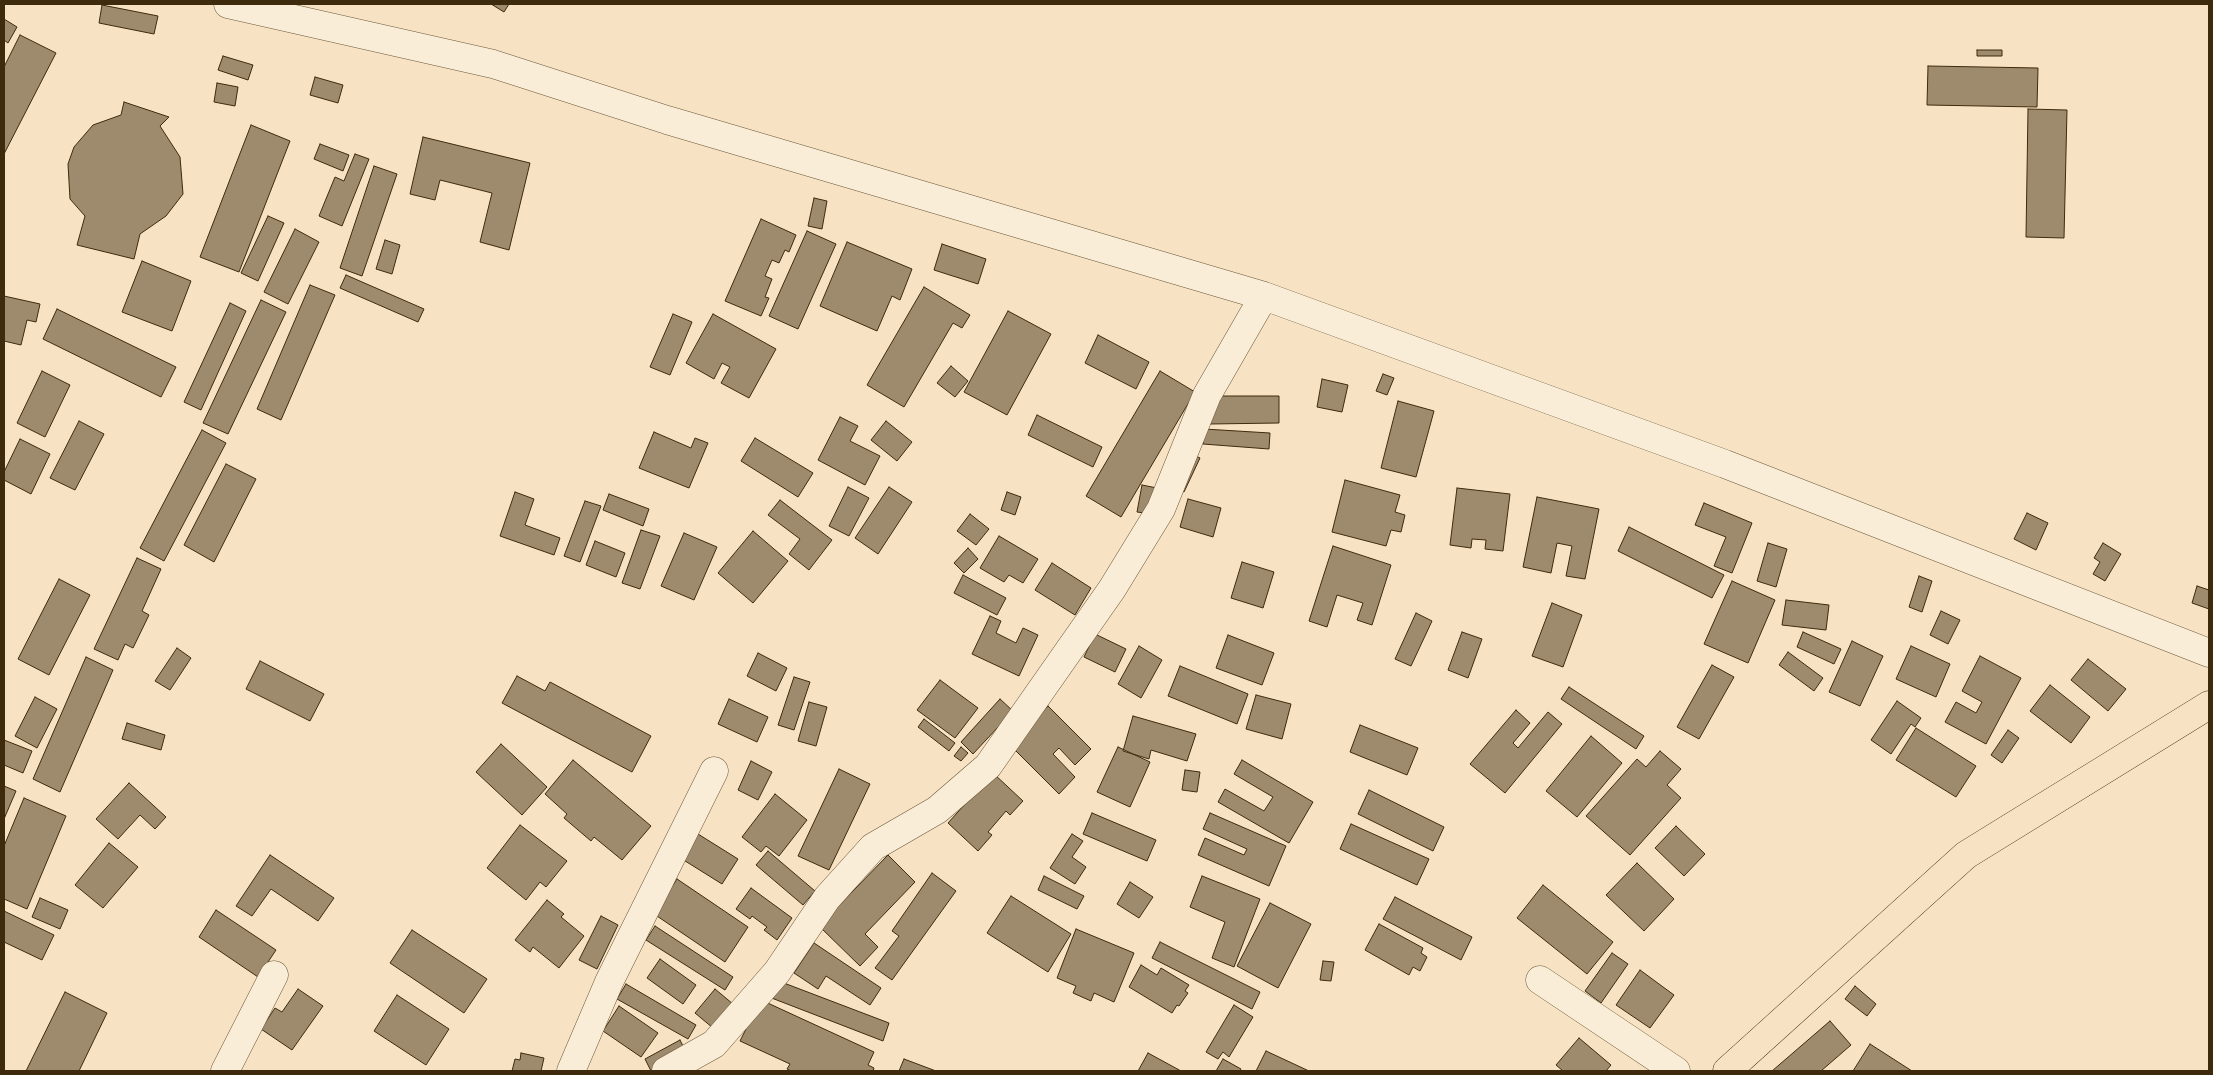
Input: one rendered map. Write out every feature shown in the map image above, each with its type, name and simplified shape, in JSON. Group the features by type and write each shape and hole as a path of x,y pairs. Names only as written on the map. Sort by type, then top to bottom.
{"main road":[{"path":"1727,1071 1966,855 2209,704"}],"street":[{"path":"228,4 493,64 667,120 1264,296 1725,464 2209,653"},
{"path":"666,1071 714,1044 777,972 828,898 873,847 937,810 988,766 1112,589 1161,508 1207,395 1264,296"},
{"path":"571,1071 610,982 714,772"},
{"path":"225,1071 274,975"},
{"path":"1540,980 1676,1071"}],"building":[{"path":"491,4 509,4 504,12"},
{"path":"102,5 158,16 154,34 99,23"},
{"path":"4,19 17,27 8,43 4,40"},
{"path":"20,35 56,53 4,154 4,67"},
{"path":"1977,50 2002,50 2002,56 1977,56"},
{"path":"223,56 253,65 248,80 218,70"},
{"path":"1928,66 2038,68 2037,107 1927,105"},
{"path":"315,77 343,85 338,103 310,95"},
{"path":"217,83 238,87 235,106 214,102"},
{"path":"124,102 169,117 160,126 180,157 183,194 166,216 140,234 134,259 77,245 85,216 70,199 68,164 74,147 93,125 121,115"},
{"path":"2028,109 2067,110 2064,238 2026,237"},
{"path":"251,125 290,141 239,272 200,257"},
{"path":"423,137 530,163 509,250 480,242 492,193 440,180 435,200 410,194"},
{"path":"320,144 349,155 343,171 314,159"},
{"path":"355,154 369,159 342,226 319,216 335,177 344,181"},
{"path":"374,166 397,174 362,276 340,268"},
{"path":"814,198 827,201 822,229 808,226"},
{"path":"268,216 284,223 258,281 241,273"},
{"path":"761,219 796,235 789,252 785,250 779,263 772,260 765,276 772,279 765,297 769,298 761,316 725,301"},
{"path":"295,229 319,242 288,304 264,292"},
{"path":"807,231 836,244 798,329 769,316"},
{"path":"385,240 400,245 392,274 376,269"},
{"path":"847,242 912,269 900,300 892,296 877,331 820,306"},
{"path":"942,244 986,259 978,284 934,270"},
{"path":"142,261 191,281 172,331 122,312"},
{"path":"346,275 424,309 418,322 340,288"},
{"path":"310,285 335,295 281,420 257,409"},
{"path":"924,287 970,315 962,328 953,323 904,407 867,385"},
{"path":"4,296 40,304 36,322 27,320 21,345 4,341"},
{"path":"261,300 286,312 228,434 203,423"},
{"path":"230,303 246,311 201,410 184,402"},
{"path":"57,309 176,367 161,397 43,339"},
{"path":"1008,311 1051,334 1007,415 964,392"},
{"path":"673,314 692,322 670,375 650,367"},
{"path":"713,314 776,349 749,398 721,383 730,367 722,363 714,379 686,363"},
{"path":"1098,335 1149,362 1136,389 1085,363"},
{"path":"951,366 968,381 955,397 937,383"},
{"path":"42,371 70,385 45,437 17,423"},
{"path":"1160,371 1195,392 1121,517 1086,496"},
{"path":"1383,374 1394,378 1387,395 1376,391"},
{"path":"1322,379 1348,385 1342,412 1317,407"},
{"path":"1209,396 1279,396 1279,423 1210,424"},
{"path":"1398,401 1434,411 1416,477 1381,468"},
{"path":"1037,415 1102,447 1093,467 1028,435"},
{"path":"840,417 858,426 850,441 880,456 865,485 818,460"},
{"path":"79,421 104,434 75,490 50,478"},
{"path":"886,421 912,442 897,461 871,440"},
{"path":"1204,429 1270,433 1269,449 1203,444"},
{"path":"202,430 226,443 164,561 140,548"},
{"path":"654,432 691,448 695,438 708,443 689,488 639,468"},
{"path":"755,438 813,473 798,497 741,461"},
{"path":"20,439 50,454 31,494 4,480 4,472"},
{"path":"1187,452 1200,458 1184,492 1171,486"},
{"path":"226,464 256,479 214,562 184,545"},
{"path":"1345,480 1400,495 1395,512 1405,515 1401,532 1391,530 1386,546 1332,532"},
{"path":"1142,485 1157,488 1152,514 1137,512"},
{"path":"848,487 869,498 849,536 829,526"},
{"path":"889,487 912,502 878,554 855,538"},
{"path":"1457,488 1510,494 1503,551 1485,549 1486,540 1472,539 1471,548 1450,545"},
{"path":"515,492 534,499 525,525 560,538 554,555 500,536"},
{"path":"1007,492 1021,497 1015,515 1001,510"},
{"path":"609,494 649,509 643,526 603,510"},
{"path":"1537,497 1599,509 1585,579 1566,576 1572,546 1557,543 1551,573 1523,567"},
{"path":"1188,499 1221,508 1213,537 1180,527"},
{"path":"780,500 832,540 809,570 789,554 800,539 768,515"},
{"path":"585,501 601,506 580,562 564,556"},
{"path":"1704,503 1752,523 1732,573 1714,566 1726,537 1695,525"},
{"path":"2027,513 2048,523 2036,550 2014,539"},
{"path":"970,514 989,529 976,545 957,531"},
{"path":"1629,527 1724,575 1712,598 1618,551"},
{"path":"641,530 660,536 640,589 622,583"},
{"path":"753,531 788,561 753,603 718,573"},
{"path":"684,533 717,547 694,600 661,586"},
{"path":"999,536 1038,559 1023,583 1009,575 1004,582 980,568"},
{"path":"595,541 625,553 616,577 586,565"},
{"path":"1768,543 1787,549 1776,587 1757,581"},
{"path":"2103,543 2121,554 2105,581 2093,574 2100,562 2094,558"},
{"path":"1333,546 1391,565 1372,625 1357,620 1363,603 1337,595 1327,627 1309,621"},
{"path":"968,548 978,559 964,573 954,563"},
{"path":"137,558 161,569 142,611 149,615 133,648 125,644 118,660 94,649"},
{"path":"1242,562 1274,572 1263,608 1231,598"},
{"path":"1052,563 1091,588 1075,615 1035,590"},
{"path":"963,575 1006,598 997,615 954,593"},
{"path":"1919,576 1932,581 1922,612 1909,607"},
{"path":"59,579 90,595 49,675 18,659"},
{"path":"1732,581 1775,600 1748,663 1704,644"},
{"path":"2197,586 2209,590 2209,609 2192,603"},
{"path":"1786,600 1829,605 1826,630 1782,625"},
{"path":"1552,603 1582,615 1563,667 1532,656"},
{"path":"1941,611 1960,620 1948,644 1930,635"},
{"path":"1416,613 1432,621 1411,666 1395,659"},
{"path":"990,616 1001,621 996,633 1016,643 1023,628 1038,635 1019,676 972,654"},
{"path":"1462,632 1482,639 1468,678 1448,670"},
{"path":"1803,632 1841,649 1834,664 1797,647"},
{"path":"1095,634 1126,649 1115,672 1084,657"},
{"path":"1228,635 1274,653 1262,685 1216,668"},
{"path":"1852,641 1883,656 1860,706 1829,692"},
{"path":"1139,646 1162,660 1141,698 1118,684"},
{"path":"1911,646 1950,664 1936,697 1896,679"},
{"path":"177,648 191,658 170,690 155,681"},
{"path":"1788,652 1823,678 1814,691 1779,665"},
{"path":"758,653 787,668 776,691 747,676"},
{"path":"1980,656 2021,678 1986,744 1945,722 1956,702 1976,713 1982,702 1962,691"},
{"path":"86,657 113,670 60,792 33,779"},
{"path":"2088,659 2126,689 2108,711 2071,680"},
{"path":"260,661 324,694 310,721 246,689"},
{"path":"1712,665 1734,677 1699,739 1677,727"},
{"path":"1180,666 1248,694 1237,724 1168,696"},
{"path":"517,676 545,691 550,682 651,736 632,772 502,703"},
{"path":"794,677 810,682 794,730 778,725"},
{"path":"940,680 978,708 955,738 917,710"},
{"path":"2050,685 2090,717 2071,743 2030,711"},
{"path":"1569,687 1644,736 1636,749 1561,699"},
{"path":"1256,695 1291,704 1282,739 1246,729"},
{"path":"35,697 57,709 37,748 15,736"},
{"path":"729,699 768,717 757,742 718,724"},
{"path":"1000,699 1013,711 973,754 961,742"},
{"path":"1897,701 1921,718 1915,727 1911,724 1891,754 1871,740"},
{"path":"809,702 827,707 816,746 798,741"},
{"path":"1048,706 1091,749 1075,765 1059,748 1053,754 1075,777 1059,794 1010,745"},
{"path":"1516,710 1530,723 1513,743 1518,748 1548,712 1562,724 1505,793 1470,764"},
{"path":"1133,716 1196,734 1187,761 1151,750 1149,759 1123,751"},
{"path":"924,719 955,743 949,751 918,727"},
{"path":"127,723 165,735 161,750 122,739"},
{"path":"1360,725 1418,748 1407,775 1350,752"},
{"path":"1916,728 1976,766 1956,797 1896,760"},
{"path":"2008,730 2019,738 2002,763 1991,755"},
{"path":"1591,736 1622,763 1577,817 1546,791"},
{"path":"4,740 32,751 23,773 4,765"},
{"path":"501,744 547,787 522,815 476,772"},
{"path":"961,747 968,753 961,761 954,756"},
{"path":"1118,747 1150,762 1130,807 1097,792"},
{"path":"1660,751 1681,769 1667,785 1681,798 1630,855 1586,816 1637,759 1646,767"},
{"path":"573,760 651,826 622,860 594,837 591,841 564,818 567,814 545,794"},
{"path":"1242,760 1313,802 1289,843 1218,802 1225,789 1264,811 1273,797 1234,774"},
{"path":"751,761 772,772 758,800 738,790"},
{"path":"839,769 870,784 829,870 798,856"},
{"path":"1185,770 1200,772 1197,792 1182,790"},
{"path":"993,773 1023,801 1010,815 1006,811 988,832 992,835 978,851 948,823"},
{"path":"129,783 166,817 155,829 140,815 118,839 96,819"},
{"path":"4,786 16,791 4,819"},
{"path":"1369,790 1444,827 1433,851 1358,814"},
{"path":"775,794 807,820 779,856 766,846 761,852 742,837"},
{"path":"24,798 66,816 27,909 4,899 4,846"},
{"path":"1092,813 1156,840 1147,861 1083,834"},
{"path":"1210,813 1286,846 1269,886 1198,855 1205,838 1244,855 1247,849 1203,829"},
{"path":"1351,824 1429,859 1417,885 1340,849"},
{"path":"520,825 567,861 546,887 540,882 526,900 487,868"},
{"path":"1676,826 1705,854 1684,876 1655,848"},
{"path":"698,834 738,859 722,884 682,859"},
{"path":"1072,834 1083,841 1072,857 1086,867 1075,884 1050,868"},
{"path":"109,843 138,867 103,908 75,885"},
{"path":"768,851 815,891 803,905 756,865"},
{"path":"270,855 334,898 318,921 271,889 252,916 236,906"},
{"path":"888,855 915,882 865,934 878,947 860,966 819,926"},
{"path":"1637,863 1674,899 1644,931 1606,895"},
{"path":"932,873 956,891 892,980 875,968 899,936 892,931"},
{"path":"1044,876 1084,896 1077,909 1038,890"},
{"path":"1202,876 1260,899 1234,967 1212,958 1225,922 1190,907"},
{"path":"677,879 748,927 725,962 654,914"},
{"path":"1130,882 1153,897 1139,918 1117,904"},
{"path":"1543,885 1613,942 1587,974 1517,918"},
{"path":"751,888 792,918 777,940 764,930 767,927 752,916 750,919 736,909"},
{"path":"1011,896 1071,934 1048,972 987,933"},
{"path":"1395,897 1472,937 1461,960 1383,919"},
{"path":"40,898 68,910 60,929 32,917"},
{"path":"547,900 564,914 561,917 584,936 559,968 533,947 530,952 515,940"},
{"path":"1270,903 1311,924 1278,988 1237,966"},
{"path":"216,910 276,950 258,977 199,937"},
{"path":"4,911 54,935 42,960 4,942"},
{"path":"601,916 618,925 597,969 579,960"},
{"path":"1379,924 1423,948 1421,953 1427,957 1420,971 1413,967 1409,975 1365,950"},
{"path":"655,926 733,977 725,990 646,940"},
{"path":"1076,929 1134,953 1114,1002 1094,993 1091,1001 1073,993 1076,986 1057,978"},
{"path":"412,930 487,979 464,1013 390,963"},
{"path":"1160,942 1260,992 1252,1009 1152,958"},
{"path":"814,943 881,988 870,1005 826,976 818,989 794,973"},
{"path":"1612,953 1628,964 1601,1003 1585,991"},
{"path":"660,959 696,985 683,1004 647,978"},
{"path":"1323,961 1334,962 1331,981 1320,980"},
{"path":"1141,965 1157,975 1161,968 1189,985 1185,991 1188,993 1172,1013 1129,987"},
{"path":"1640,970 1674,995 1650,1028 1616,1005"},
{"path":"776,980 889,1023 883,1041 769,997"},
{"path":"626,984 696,1025 688,1039 617,999"},
{"path":"1855,986 1876,1004 1867,1016 1845,999"},
{"path":"298,989 323,1006 292,1050 261,1029 275,1008 282,1012"},
{"path":"715,989 733,1004 713,1028 695,1013"},
{"path":"65,992 107,1013 79,1071 26,1071"},
{"path":"397,995 449,1029 426,1065 374,1031"},
{"path":"759,999 874,1052 868,1065 874,1068 873,1071 791,1071 787,1069 790,1064 740,1041 746,1029 740,1025"},
{"path":"1234,1005 1253,1017 1229,1057 1223,1052 1218,1059 1206,1052"},
{"path":"619,1006 658,1033 641,1057 603,1031"},
{"path":"1830,1021 1851,1045 1821,1071 1772,1071"},
{"path":"1579,1038 1611,1065 1606,1071 1563,1071 1556,1065"},
{"path":"680,1040 686,1052 651,1071 645,1059"},
{"path":"1870,1044 1912,1071 1853,1071"},
{"path":"1266,1051 1309,1071 1256,1071"},
{"path":"521,1053 544,1058 541,1071 512,1071 515,1059 520,1060"},
{"path":"1148,1053 1181,1071 1138,1071"},
{"path":"904,1059 936,1071 899,1071"},
{"path":"1223,1059 1241,1069 1240,1071 1216,1071"}]}
